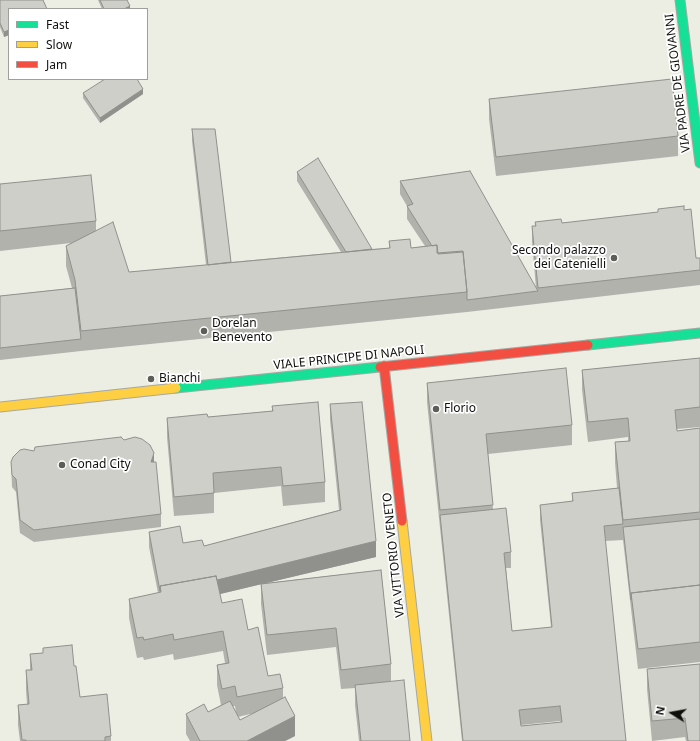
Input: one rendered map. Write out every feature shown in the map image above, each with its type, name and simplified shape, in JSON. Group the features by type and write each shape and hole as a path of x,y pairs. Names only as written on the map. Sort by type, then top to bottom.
{"street":[{"name":"VIA PADRE DE GIOVANNI","path":"680,0 700,163"},
{"name":"VIALE PRINCIPE DI NAPOLI","path":"0,408 700,333"},
{"name":"VIA VITTORIO VENETO","path":"384,366 427,741"}],"building":[{"path":"0,0 43,0 47,8 8,8 8,30 4,32 0,23"},
{"path":"100,0 127,0 130,6 126,8 104,8"},
{"path":"672,79 678,136 496,157 489,99"},
{"path":"103,80 138,80 143,89 100,118 83,93"},
{"path":"192,129 215,129 231,262 208,265"},
{"path":"318,158 372,249 346,252 297,172"},
{"path":"470,171 538,291 467,300 463,251 437,253 437,245 432,246 407,206 413,204 400,181"},
{"path":"91,175 96,221 0,231 0,184"},
{"name":"Secondo palazzo dei Catenielli","path":"684,206 684,210 691,209 696,258 700,258 700,270 538,288 532,226 536,226 535,222 561,219 562,223 658,212 658,209"},
{"path":"113,222 129,272 390,248 389,241 410,239 411,248 437,245 438,254 463,252 467,292 81,331 75,280 66,246"},
{"path":"75,288 81,339 0,348 0,296"},
{"path":"700,358 700,407 675,410 677,431 700,428 700,512 623,520 615,442 630,441 628,418 588,422 582,370"},
{"path":"566,368 572,425 486,434 493,505 440,510 427,383"},
{"path":"318,402 325,482 283,486 281,467 213,473 214,493 174,497 167,418 207,414 208,417 273,411 272,406"},
{"path":"362,402 376,541 217,580 216,576 160,586 160,591 149,532 180,526 183,543 202,540 204,546 341,510 330,404"},
{"path":"121,437 124,440 135,437 142,439 150,445 154,453 151,462 156,462 161,514 34,530 20,520 16,479 12,475 11,462 13,457 20,450 24,449 34,451 35,447"},
{"path":"619,488 623,524 604,526 626,741 463,741 440,515 506,508 511,552 504,553 512,631 552,627 540,505 573,501 572,493","holes":["560,706 562,722 521,726 519,710"]},
{"path":"700,519 700,585 631,593 631,600 623,527"},
{"path":"381,570 391,664 341,670 336,628 267,635 261,584"},
{"path":"216,576 222,603 242,599 248,630 258,627 268,676 280,674 283,688 237,697 235,686 222,689 217,665 229,663 223,631 174,640 173,634 144,640 143,637 137,638 129,599 161,592 160,586"},
{"path":"700,585 700,642 638,649 631,593"},
{"path":"72,645 74,666 76,666 80,697 107,694 111,736 105,737 105,741 22,740 18,705 29,704 26,670 32,670 30,654 43,653 43,648"},
{"path":"700,664 700,741 688,741 685,718 652,721 647,669"},
{"path":"404,680 410,741 361,741 355,685"},
{"path":"285,697 295,716 247,741 200,741 186,714 204,704 208,712 230,701 240,720"}],"traffic: fast":[{"path":"680,0 700,163"},
{"path":"588,345 700,333"},
{"path":"176,388 380,367"}],"traffic: slow":[{"path":"0,407 176,388"},
{"path":"402,521 427,741"}],"traffic: jam":[{"path":"380,367 588,345"},
{"path":"384,366 402,521"}],"place":[{"name":"Secondo palazzo dei Catenielli","path":"614,258"},
{"name":"Dorelan Benevento","path":"204,331"},
{"name":"Bianchi","path":"151,379"},
{"name":"Florio","path":"436,409"},
{"name":"Conad City","path":"62,465"}]}
